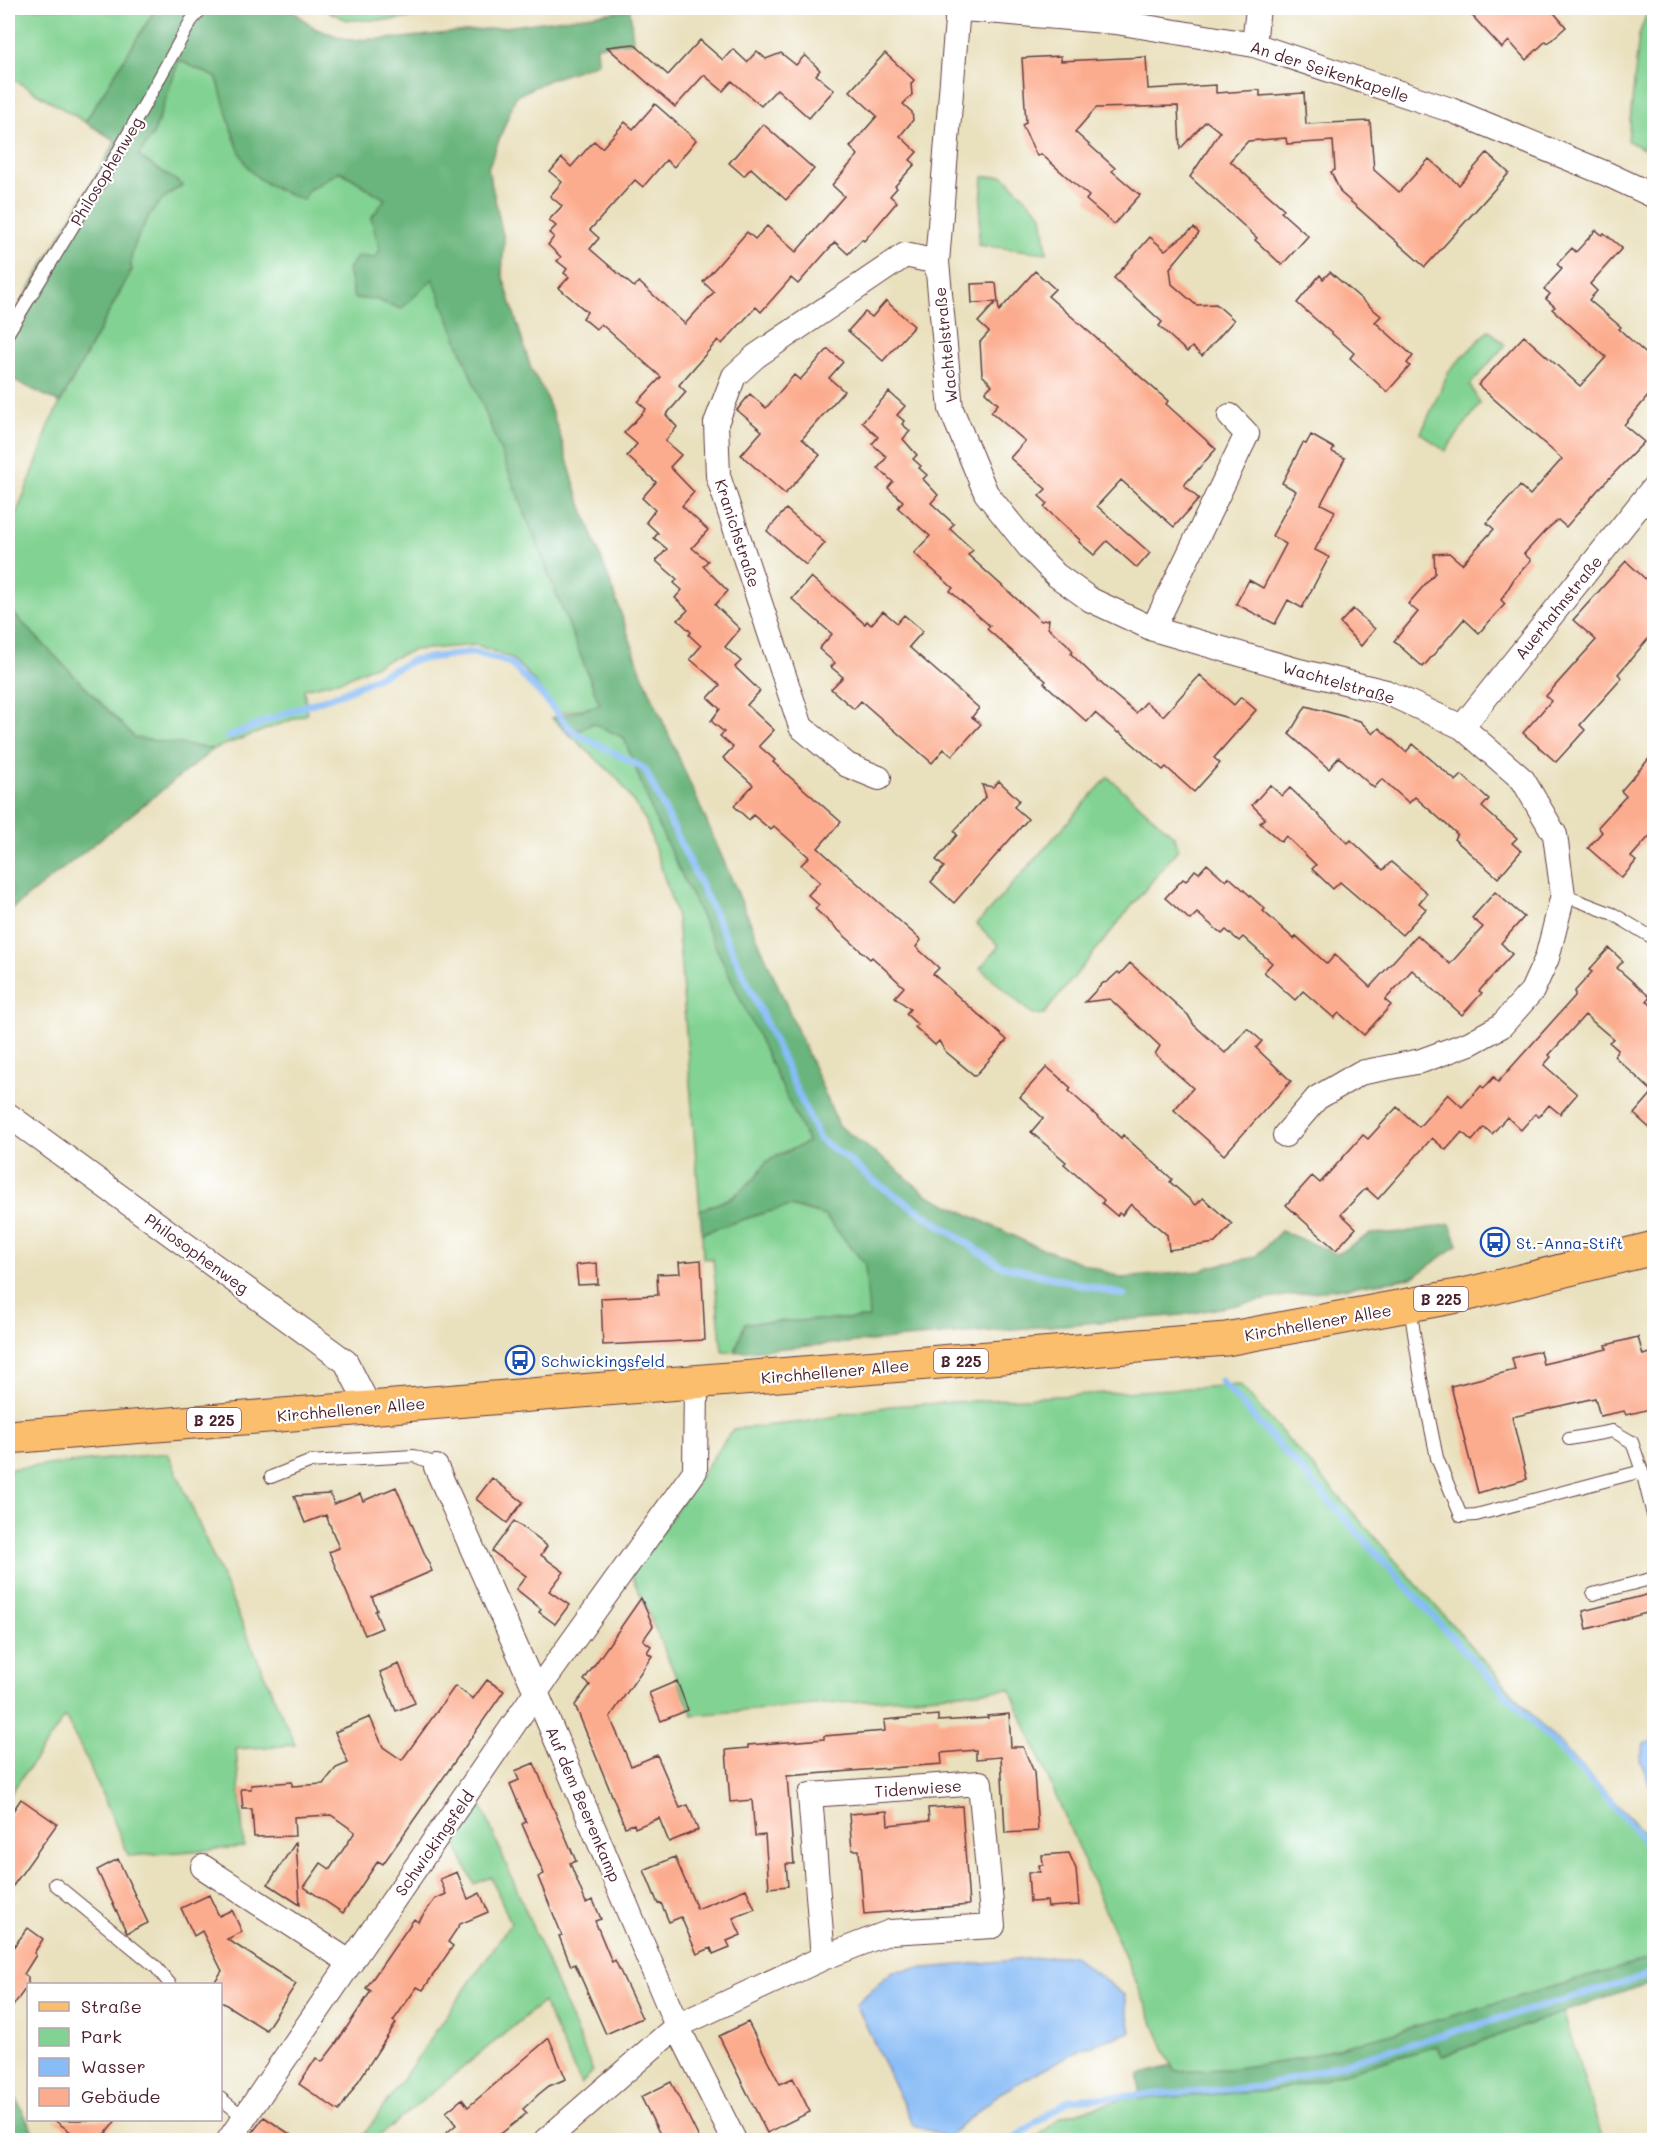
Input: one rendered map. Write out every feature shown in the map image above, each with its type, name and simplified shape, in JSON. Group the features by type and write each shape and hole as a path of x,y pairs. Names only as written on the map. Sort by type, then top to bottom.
{"main road":[{"name":"Kirchhellener Allee","path":"8,1437 1226,1339 1468,1294 1654,1248"}],"street":[{"name":"An der Seikenkapelle","path":"952,8 1116,22 1254,45 1451,110 1608,174 1654,196"},
{"name":"Wachtelstraße","path":"958,8 937,262 951,409 986,493 1029,547 1056,575 1091,600 1153,629 1386,692 1462,727 1522,780 1555,835 1563,895 1547,958 1532,991 1501,1026 1470,1043 1421,1060 1360,1072 1317,1098 1285,1135"},
{"path":"1254,45 1258,8"},
{"name":"Kranichstraße","path":"879,778 847,765 801,727 718,476 716,423 734,376 756,356 904,255 937,262"},
{"path":"1153,629 1247,434 1230,416"},
{"name":"Auerhahnstraße","path":"1462,727 1654,487"},
{"name":"Philosophenweg","path":"8,1115 346,1362 369,1407"},
{"name":"Schwickingsfeld","path":"229,2140 536,1692 694,1471 696,1383"},
{"name":"Auf dem Beerenkamp","path":"436,1467 536,1692 677,2026 734,2140"},
{"name":"Tidenwiese","path":"546,2140 677,2026 823,1958 890,1932 993,1926 980,1783 810,1795 823,1958"},
{"path":"203,1867 351,1963"}],"lane":[{"name":"Philosophenweg","path":"8,333 117,154 191,21 202,8"},
{"path":"1563,895 1613,914 1653,938"},
{"path":"1410,1306 1421,1379 1437,1458 1461,1516 1476,1515 1642,1471"},
{"path":"1569,1439 1613,1431 1632,1442 1654,1519"},
{"path":"271,1477 309,1462 414,1456 436,1467"},
{"path":"1593,1594 1654,1578"},
{"path":"55,1884 148,1959 169,1983"},
{"path":"222,2100 245,2118"}],"green space":[{"path":"8,8 156,8 85,122 8,76"},
{"path":"156,8 289,8 316,29 349,40 402,38 630,10 633,42 597,46 598,63 549,80 516,96 488,168 504,240 502,274 531,369 545,394 559,432 577,493 641,671 839,1126 926,1194 1030,1244 1122,1278 1202,1271 1209,1267 1255,1257 1281,1231 1337,1254 1370,1234 1405,1232 1450,1224 1458,1245 1412,1278 1285,1296 1182,1315 735,1352 745,1323 869,1318 865,1264 825,1216 791,1206 702,1233 700,1210 732,1198 757,1176 767,1161 808,1142 653,814 624,738 593,723 570,735 552,718 600,705 433,279 401,309 377,300 354,298 348,269 358,256 375,258 380,250 371,218 385,199 340,171 307,191 304,200 262,181 251,171 240,152 217,78 179,60 154,133 138,156 183,185 162,199 144,224 132,254 132,269 60,403 8,377 8,325 116,141 85,122"},
{"path":"321,8 427,8 429,15 393,20 347,20"},
{"path":"1649,8 1654,8 1654,154 1628,141 1639,35"},
{"path":"179,60 217,78 234,138 251,171 277,190 307,191 340,171 386,199 371,218 381,250 375,258 377,300 401,309 433,278 600,705 560,713 526,672 511,658 477,645 414,650 345,679 304,689 307,714 214,749 135,738 8,608 8,520 13,522 50,422 132,270 132,255 144,224 162,199 182,185 138,156 154,133"},
{"path":"1004,176 1042,215 1047,253 978,245 983,177"},
{"path":"1489,330 1505,345 1470,385 1480,404 1445,451 1421,433 1449,371"},
{"path":"8,608 135,738 214,749 8,912"},
{"path":"593,723 624,738 653,814 809,1143 774,1156 744,1189 700,1210 677,917 646,821 618,779 570,735"},
{"path":"1108,777 1175,837 1178,849 1044,1014 1033,1015 980,968 999,946 977,924"},
{"path":"790,1206 825,1216 865,1264 870,1318 745,1323 735,1352 722,1351 713,1259 703,1258 702,1233"},
{"path":"1240,1385 1532,1715 1654,1843 1654,1958 1283,2062 1227,2069 1174,2071 1010,1689 693,1715 631,1574 733,1429 804,1422 890,1406"},
{"path":"168,1453 295,1745 236,1749 244,1847 129,1856 87,1760 65,1717 8,1797 8,1469"},
{"path":"480,1802 593,2071 581,2084 543,2002 374,2140 361,2139 511,1923 491,1877 474,1884 454,1840"},
{"path":"1654,1958 1654,1982 1442,2056 1437,2046 1316,2081 1272,2091 1139,2099 1139,2075 1172,2066 1174,2071 1227,2069 1283,2062"},
{"path":"1563,2012 1602,2137 1617,2140 1034,2140 1061,2117 1124,2099 1272,2091 1316,2081 1437,2046 1443,2056"},
{"path":"8,2082 37,2140 8,2140"}],"water":[{"path":"1654,1740 1654,1790 1651,1788 1640,1760 1644,1744"},
{"path":"1072,1955 1124,1995 1131,2032 1080,2049 1000,2093 947,2137 913,2125 856,2004 893,1971"}],"building":[{"path":"1465,8 1550,8 1566,27 1548,43 1546,41 1526,60 1509,41 1502,48"},
{"path":"700,40 723,60 733,49 747,62 757,51 766,59 781,53 796,65 805,55 820,70 816,75 834,90 809,118 777,89 761,106 732,81 723,91 704,75 675,107 607,47 634,44 668,75"},
{"path":"885,53 914,80 911,84 912,95 903,104 912,112 913,120 900,136 917,152 910,160 915,164 895,186 897,188 890,196 897,202 864,241 862,239 848,254 835,242 798,284 791,278 761,312 756,307 722,344 718,340 679,385 686,392 666,415 677,427 665,441 681,455 670,467 694,492 682,506 708,530 692,548 708,561 703,566 728,591 715,605 740,629 725,647 741,661 735,667 760,691 747,705 774,730 759,746 775,760 773,762 841,822 818,848 921,940 916,947 939,968 933,974 1007,1040 975,1076 945,1051 939,1041 935,1045 915,1027 918,1025 906,1014 910,1009 895,997 904,987 815,909 819,905 808,895 820,882 801,865 809,857 774,826 771,830 753,815 749,820 734,806 753,785 723,758 733,747 720,736 724,732 711,721 720,709 708,698 720,685 690,659 701,646 678,620 688,610 675,598 682,590 674,583 677,579 656,561 667,549 654,538 658,533 646,522 655,510 642,498 656,482 627,456 637,444 624,433 646,409 638,402 661,377 601,324 596,329 583,318 587,312 559,288 569,277 564,273 567,269 557,261 561,257 548,245 554,237 549,233 556,226 549,220 562,206 550,196 562,182 550,172 562,158 571,167 594,141 602,148 625,122 633,129 655,104 696,140 674,167 666,160 643,187 635,180 590,230 599,238 590,249 634,287 639,282 685,324 714,292 703,282 747,232 755,239 767,226 796,252 844,196 832,185 858,155 850,147 877,116 850,91"},
{"path":"1061,56 1061,61 1146,57 1148,89 1216,85 1216,93 1260,90 1260,96 1304,93 1306,124 1370,121 1374,170 1399,192 1429,159 1459,185 1487,153 1509,173 1425,267 1341,193 1331,172 1335,170 1333,141 1287,144 1286,138 1248,141 1230,161 1284,209 1281,212 1308,236 1282,265 1255,240 1257,238 1190,177 1220,132 1206,121 1180,149 1178,106 1096,108 1075,132 1115,168 1112,171 1140,195 1114,224 1086,200 1089,196 1041,154 1037,156 1022,125 1026,123 1022,58"},
{"path":"763,124 814,169 786,200 751,168 744,176 729,163"},
{"path":"1194,228 1199,233 1170,268 1172,284 1196,305 1216,304 1234,320 1202,356 1192,347 1187,352 1159,326 1162,322 1114,278 1150,237 1165,250"},
{"path":"1596,230 1602,235 1604,233 1622,248 1590,284 1597,291 1589,300 1621,327 1619,329 1654,361 1654,389 1624,425 1644,442 1566,527 1558,520 1524,554 1531,560 1514,579 1501,600 1505,604 1479,633 1464,619 1423,667 1394,641 1418,612 1408,604 1435,573 1434,554 1449,553 1462,564 1494,529 1487,523 1520,486 1530,495 1562,459 1478,385 1524,336 1580,386 1606,357 1552,309 1555,307 1546,299 1550,294 1544,289 1562,269 1557,264 1572,248 1576,252"},
{"path":"1035,271 1055,289 1048,296 1168,401 1166,404 1216,449 1184,485 1199,499 1174,527 1121,480 1097,506 1150,553 1137,568 1107,541 1094,555 1044,507 1047,503 1039,496 1046,489 1010,458 1025,441 991,412 998,404 985,392 992,385 982,375 980,342 989,332 978,322 996,302 972,303 971,284 996,283 999,311"},
{"path":"1330,272 1381,316 1375,322 1413,356 1407,363 1410,366 1387,392 1350,358 1354,353 1297,303 1320,275 1323,279"},
{"path":"886,301 914,326 883,361 848,331 865,312 872,317"},
{"path":"828,349 843,362 829,378 844,391 802,439 820,455 785,494 741,455 762,431 737,410 750,394 766,408 794,375 800,380"},
{"path":"889,392 905,406 897,415 910,431 903,439 917,455 913,459 921,466 919,468 927,475 923,479 938,495 931,503 954,524 950,529 973,550 968,555 1041,621 1049,619 1048,628 1066,643 1073,651 1071,654 1104,686 1136,713 1146,702 1163,716 1200,675 1234,705 1241,697 1256,710 1214,758 1220,763 1194,792 1166,767 1163,770 1095,713 1087,722 1044,683 1046,681 987,629 990,626 950,591 953,588 914,553 930,536 898,508 903,501 888,488 893,482 878,468 887,457 872,444 878,437 862,422"},
{"path":"1311,435 1334,448 1332,452 1345,458 1321,504 1335,511 1315,550 1329,557 1302,608 1288,600 1275,624 1236,604 1249,580 1263,588 1286,544 1272,536 1296,491 1282,483 1303,443 1306,444"},
{"path":"786,509 825,543 806,565 767,531"},
{"path":"1626,561 1654,587 1654,632 1618,674 1622,678 1580,725 1585,730 1556,762 1523,733 1551,701 1546,696 1596,640 1573,620"},
{"path":"811,577 865,624 867,621 871,625 883,611 897,623 904,615 923,631 909,647 979,708 972,717 981,724 952,756 944,749 932,763 861,701 854,709 831,689 843,677 831,667 835,663 819,649 832,634 792,599"},
{"path":"1353,609 1375,629 1361,646 1340,623"},
{"path":"1306,706 1360,721 1373,734 1379,728 1406,752 1413,744 1456,781 1462,775 1489,799 1482,807 1517,838 1512,843 1521,851 1498,878 1454,839 1457,834 1415,797 1409,803 1382,779 1374,788 1339,757 1329,769 1289,734"},
{"path":"1654,753 1654,831 1631,857 1636,861 1622,878 1588,848 1602,832 1598,827 1626,796 1621,791"},
{"path":"999,781 1019,800 1014,807 1028,819 954,903 931,882 944,867 936,860 957,835 954,831 986,796 982,785 993,787"},
{"path":"1270,785 1282,796 1290,788 1348,843 1351,840 1383,870 1391,862 1427,893 1419,903 1426,909 1402,935 1340,882 1333,889 1312,869 1316,865 1286,836 1281,842 1260,823 1265,818 1252,805"},
{"path":"1207,864 1226,881 1229,877 1294,939 1296,936 1327,964 1335,955 1370,987 1417,935 1450,964 1483,927 1472,918 1495,892 1524,917 1501,943 1512,954 1479,991 1482,993 1462,1015 1412,970 1385,1000 1391,1005 1364,1035 1339,1013 1334,1018 1303,991 1295,1000 1264,972 1272,963 1243,937 1239,941 1226,930 1222,934 1197,913 1190,920 1165,898 1183,879 1186,881 1195,870 1199,873"},
{"path":"1609,948 1623,961 1617,968 1650,997 1647,1001 1654,1008 1654,1132 1634,1114 1653,1092 1614,1056 1618,1050 1609,1042 1613,1039 1585,1015 1549,1055 1551,1057 1544,1065 1577,1094 1560,1114 1549,1105 1539,1117 1535,1114 1521,1130 1507,1117 1492,1134 1484,1127 1472,1141 1462,1132 1446,1150 1432,1138 1378,1199 1366,1188 1341,1214 1356,1228 1336,1250 1286,1205 1312,1176 1320,1183 1363,1135 1368,1139 1397,1107 1419,1127 1448,1094 1462,1107 1481,1086 1484,1088 1494,1077 1498,1082 1575,996 1575,991 1592,972 1589,970"},
{"path":"1130,963 1188,1015 1194,1025 1225,1053 1247,1028 1262,1041 1256,1048 1291,1081 1224,1155 1174,1110 1193,1088 1155,1054 1160,1046 1110,999 1085,1002 1103,983 1118,972 1120,974"},
{"path":"1047,1067 1071,1088 1069,1091 1121,1138 1123,1135 1172,1179 1170,1182 1196,1205 1203,1198 1232,1224 1215,1243 1169,1250 1167,1235 1131,1204 1122,1215 1119,1213 1117,1216 1102,1203 1104,1200 1064,1164 1066,1162 1031,1132 1043,1118 1020,1097"},
{"path":"701,1260 705,1340 603,1345 601,1298 658,1295 657,1274 680,1273 679,1262"},
{"path":"597,1263 598,1284 578,1285 576,1265"},
{"path":"1638,1337 1643,1355 1654,1352 1654,1408 1626,1415 1624,1411 1600,1416 1595,1398 1512,1417 1527,1479 1478,1493 1451,1386 1515,1370 1512,1358 1540,1351 1543,1364 1607,1349 1606,1345"},
{"path":"492,1478 523,1502 507,1523 476,1499"},
{"path":"396,1487 432,1571 372,1597 382,1628 365,1635 329,1552 339,1548 326,1515 305,1523 294,1496 330,1494 334,1504 360,1494 363,1501"},
{"path":"514,1521 547,1546 541,1555 564,1572 549,1591 569,1605 555,1624 539,1612 541,1609 516,1589 526,1576 492,1551"},
{"path":"1654,1593 1654,1611 1587,1629 1583,1611"},
{"path":"641,1598 653,1626 643,1640 651,1646 647,1652 652,1656 610,1717 631,1766 657,1755 680,1808 688,1805 698,1830 669,1842 659,1818 635,1828 634,1824 625,1827 575,1705 590,1685 584,1680"},
{"path":"399,1664 415,1703 396,1711 380,1672"},
{"path":"487,1680 504,1691 383,1864 378,1861 343,1913 304,1887 321,1863 330,1869 355,1832 331,1815 294,1817 295,1836 254,1837 252,1809 243,1809 241,1789 251,1789 251,1785 292,1782 292,1786 323,1784 336,1768 348,1763 335,1732 370,1717 383,1747 402,1760 455,1686 473,1699"},
{"path":"677,1681 688,1710 661,1721 649,1693"},
{"path":"1009,1714 1011,1747 1023,1747 1034,1772 1038,1831 1005,1833 1001,1757 976,1759 976,1750 941,1753 942,1764 787,1776 794,1864 786,1864 788,1886 769,1888 765,1835 755,1836 752,1800 730,1802 726,1750 748,1748 748,1745 885,1731 884,1720 938,1715 938,1721 988,1718 987,1716"},
{"path":"534,1763 576,1861 570,1863 586,1903 593,1900 601,1919 595,1921 612,1962 615,1960 642,2018 606,2034 575,1964 571,1966 559,1936 562,1935 538,1877 544,1874 522,1824 526,1822 510,1784 519,1780 515,1771"},
{"path":"21,1799 57,1824 8,1893 8,1818"},
{"path":"962,1806 969,1905 864,1914 859,1850 852,1850 849,1814 887,1811 888,1825 929,1821 928,1808"},
{"path":"296,1842 300,1905 268,1884"},
{"path":"1069,1853 1076,1869 1079,1905 1048,1907 1047,1901 1030,1902 1028,1872 1040,1872 1039,1865 1043,1865 1042,1855"},
{"path":"675,1857 697,1909 746,1889 755,1909 733,1918 741,1935 727,1941 730,1947 713,1954 711,1948 697,1954 681,1917 669,1922 661,1903 658,1904 644,1870"},
{"path":"118,1859 148,1923 127,1933 97,1870"},
{"path":"457,1872 468,1899 480,1893 488,1912 460,1924 448,1942 453,1946 423,1990 417,1987 393,2021 396,2023 339,2111 299,2084 316,2058 322,2062 335,2045 371,1991 366,1988 414,1919 418,1922 435,1899 446,1894 440,1879"},
{"path":"209,1895 219,1916 232,1910 242,1932 227,1939 296,1984 266,2030 222,2002 222,1983 214,1983 222,1971 202,1931 194,1936 181,1908"},
{"path":"28,1928 43,1939 24,1974 28,1977 27,1986 8,2013 8,1954"},
{"path":"748,2022 780,2084 793,2078 810,2112 767,2133 719,2036"},
{"path":"549,2038 566,2079 549,2086 539,2094 523,2109 527,2113 493,2140 438,2140 456,2125 446,2112 462,2099 468,2107"},
{"path":"671,2082 700,2140 663,2140 641,2097"},
{"path":"264,2117 299,2140 247,2140"},
{"path":"55,2121 115,2121 101,2140 82,2140"}],"waterway":[{"path":"228,737 345,692 414,660 474,652 510,663 542,695 572,731 645,769 819,1139 872,1180 1000,1265 1124,1295"},
{"path":"1221,1381 1469,1656 1608,1799 1654,1852"},
{"path":"1014,2140 1069,2100 1261,2087 1654,1974"}],"place":[{"name":"St.-Anna-Stift","path":"1495,1242"},
{"name":"Schwickingsfeld","path":"520,1360"}]}
